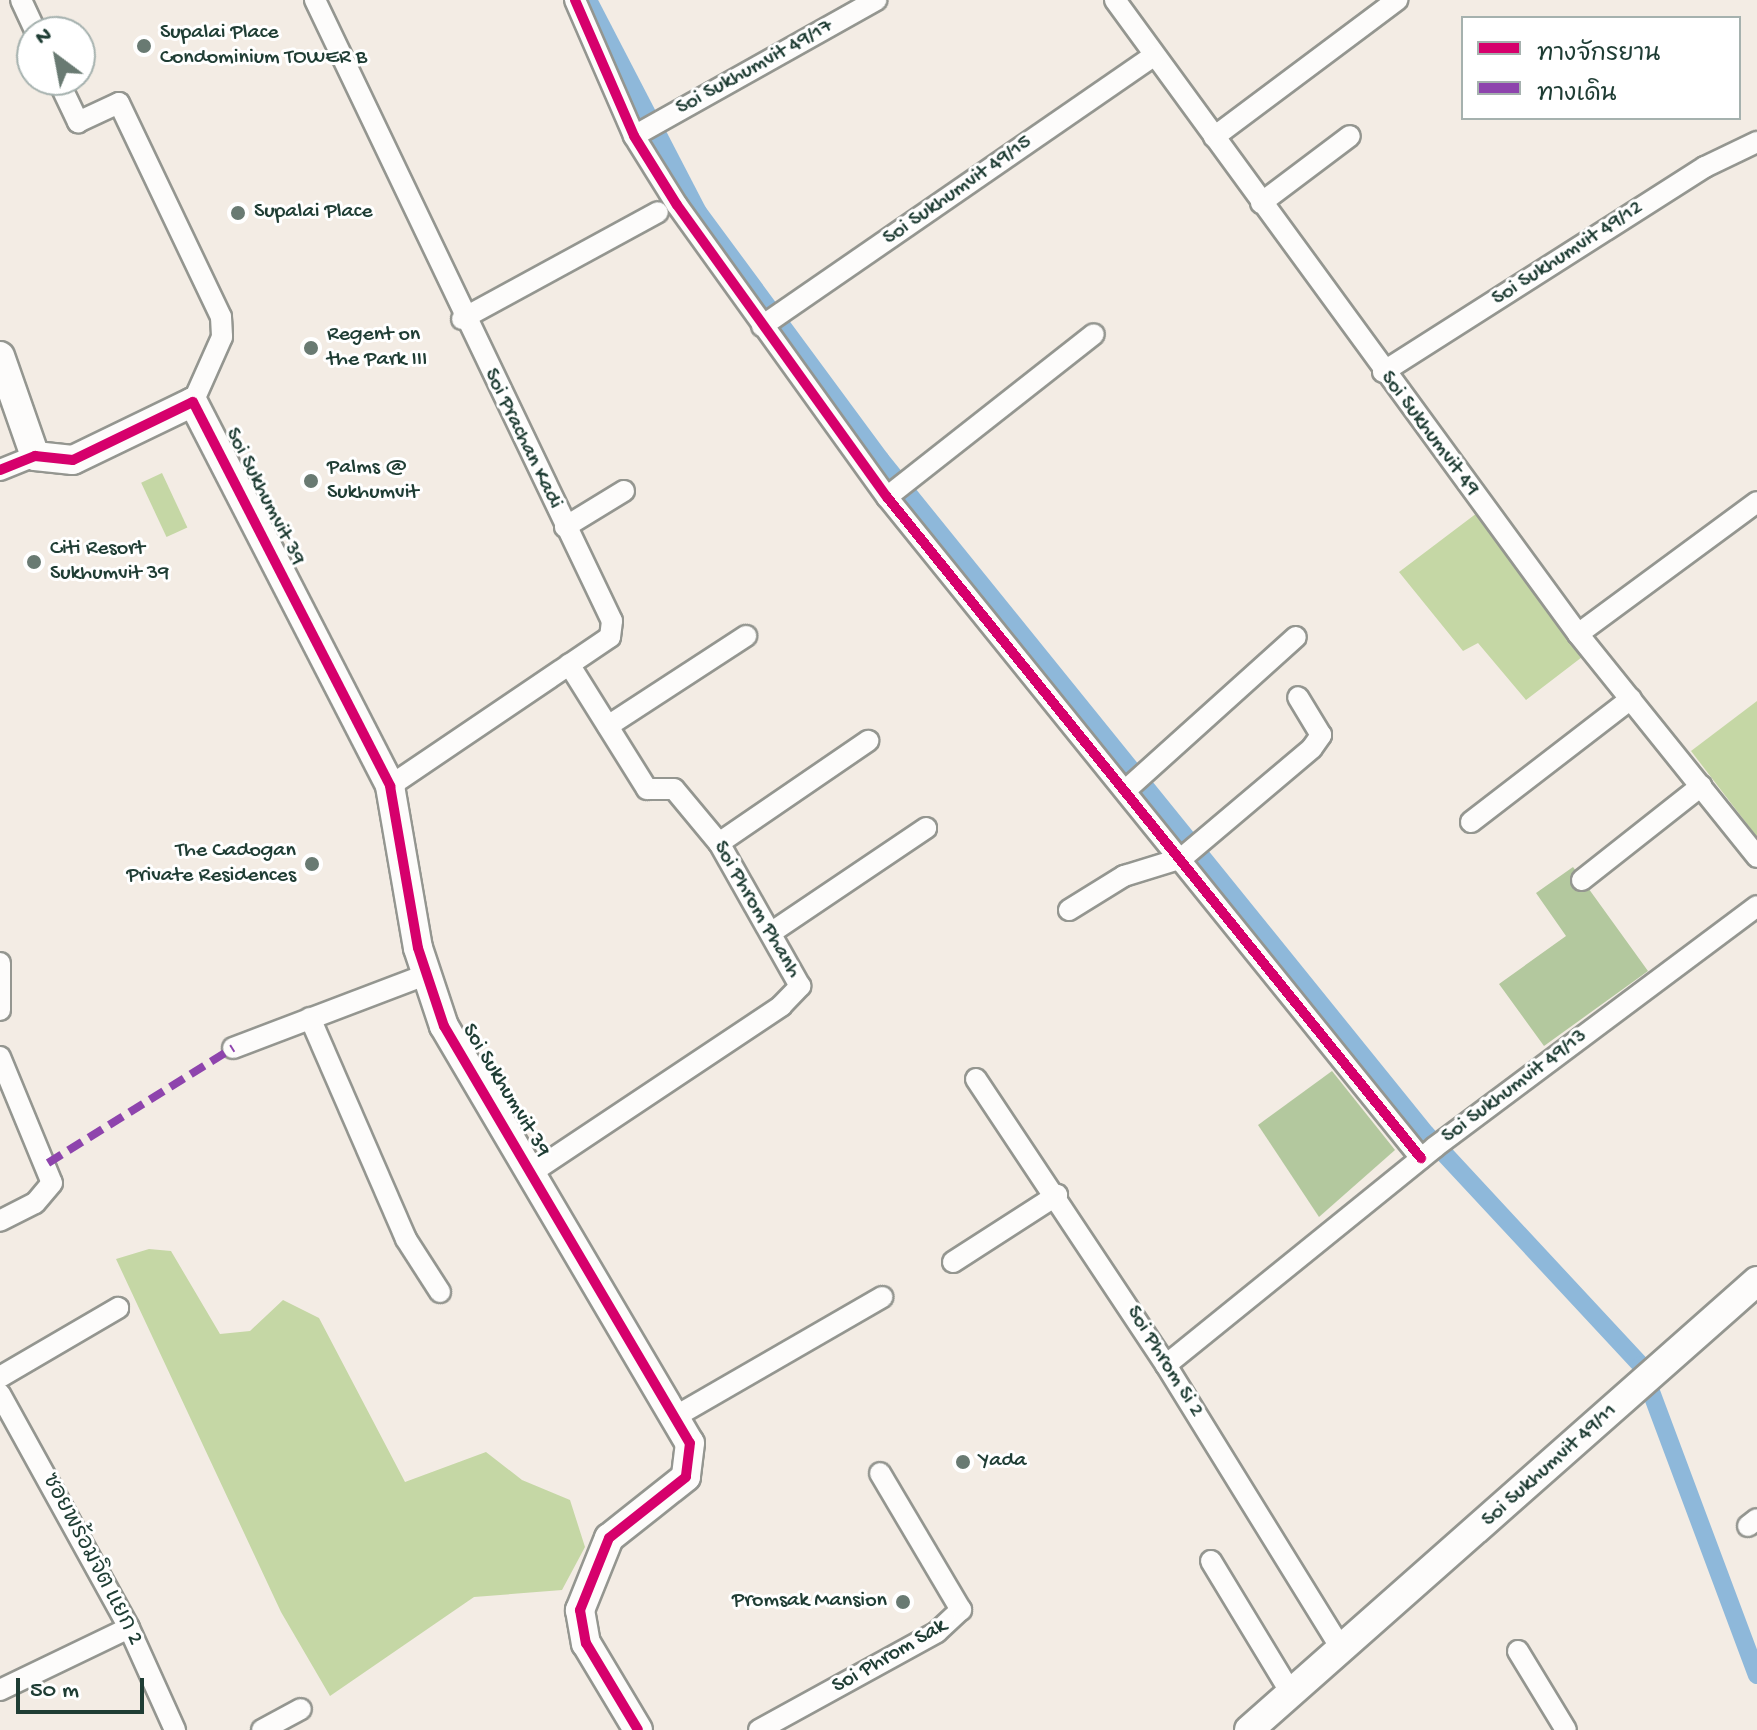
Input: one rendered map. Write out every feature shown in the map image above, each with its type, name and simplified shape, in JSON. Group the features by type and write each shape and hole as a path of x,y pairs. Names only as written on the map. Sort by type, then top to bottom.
{"street":[{"name":"Soi Prachan Kadi","path":"315,0 462,319 612,621 610,637 390,786"},
{"path":"575,0 634,136 762,326 887,497 1127,789 1421,1158"},
{"name":"Soi Sukhumvit 49/17","path":"634,136 876,0"},
{"name":"Soi Sukhumvit 49","path":"1115,0 1383,372 1578,634 1757,857"},
{"path":"1214,137 1375,7 1397,0"},
{"name":"Soi Sukhumvit 49/15","path":"762,326 1154,56"},
{"path":"0,470 35,456 73,460 193,402 222,337 221,317 119,103 78,122 66,96"},
{"path":"1261,203 1350,136"},
{"name":"Soi Sukhumvit 49/12","path":"1383,372 1705,167 1757,142"},
{"path":"462,319 658,212"},
{"path":"887,497 1094,334"},
{"path":"0,356 35,456"},
{"name":"Soi Sukhumvit 39","path":"193,402 390,786 425,975 455,1050 678,1415 690,1443 686,1477 609,1538 579,1620 638,1730"},
{"path":"565,527 624,491"},
{"path":"1578,634 1757,502"},
{"path":"608,726 746,636"},
{"path":"1127,789 1296,637"},
{"name":"Soi Phrom Phanh","path":"531,1173 799,993 772,932 719,843 674,789 647,789 569,664"},
{"path":"1069,910 1124,876 1182,858 1318,741 1298,697"},
{"path":"1471,822 1631,699"},
{"path":"719,843 868,741"},
{"path":"1582,880 1701,786"},
{"path":"772,932 926,828"},
{"name":"Soi Sukhumvit 49/13","path":"1166,1365 1421,1158 1757,906"},
{"path":"0,963 0,1010"},
{"path":"233,1048 425,975"},
{"path":"310,1018 406,1239 440,1292"},
{"path":"0,1057 52,1183 35,1203 0,1221"},
{"name":"Soi Phrom Si 2","path":"976,1079 1057,1195 1166,1365 1342,1650"},
{"path":"953,1262 1057,1195"},
{"name":"Soi Sukhumvit 49/11","path":"1249,1730 1757,1281"},
{"path":"678,1415 882,1297"},
{"path":"0,1377 118,1308"},
{"name":"ซอยพร้อมจิต แยก 2","path":"0,1394 129,1628 175,1730"},
{"name":"Soi Phrom Sak","path":"759,1730 937,1632 961,1610 880,1473"},
{"path":"1211,1561 1292,1695"},
{"path":"0,1690 129,1628"},
{"path":"1518,1651 1566,1730"},
{"path":"262,1730 301,1709"}],"green space":[{"path":"162,473 187,527 167,537 141,483"},
{"path":"1477,513 1586,654 1526,700 1478,643 1463,651 1399,572"},
{"path":"1757,701 1757,837 1691,751"},
{"path":"1573,867 1648,971 1544,1046 1499,984 1566,936 1536,893"},
{"path":"1332,1071 1395,1150 1319,1217 1258,1125"},
{"path":"149,1249 171,1251 220,1334 250,1331 283,1300 319,1318 405,1482 486,1452 522,1480 570,1500 585,1547 562,1590 474,1597 330,1696 281,1612 116,1259"}],"waterway":[{"path":"588,0 698,212 880,459 1426,1134 1641,1365 1757,1675"}],"marked path":[{"path":"48,1163 233,1048"}],"cycle path":[{"path":"575,0 634,136 677,205 887,497 1421,1158"},
{"path":"0,470 35,456 73,460 193,402 390,786 418,948 444,1026 690,1443 686,1477 609,1538 580,1610 586,1643 638,1730"}],"place":[{"name":"Supalai Place Condominium TOWER B","path":"144,46"},
{"name":"Supalai Place","path":"238,213"},
{"name":"Regent on the Park III","path":"311,348"},
{"name":"Palms @ Sukhumvit","path":"311,481"},
{"name":"Citi Resort Sukhumvit 39","path":"34,562"},
{"name":"The Cadogan Private Residences","path":"312,864"},
{"name":"Yada","path":"963,1462"},
{"name":"Promsak Mansion","path":"903,1602"}]}
